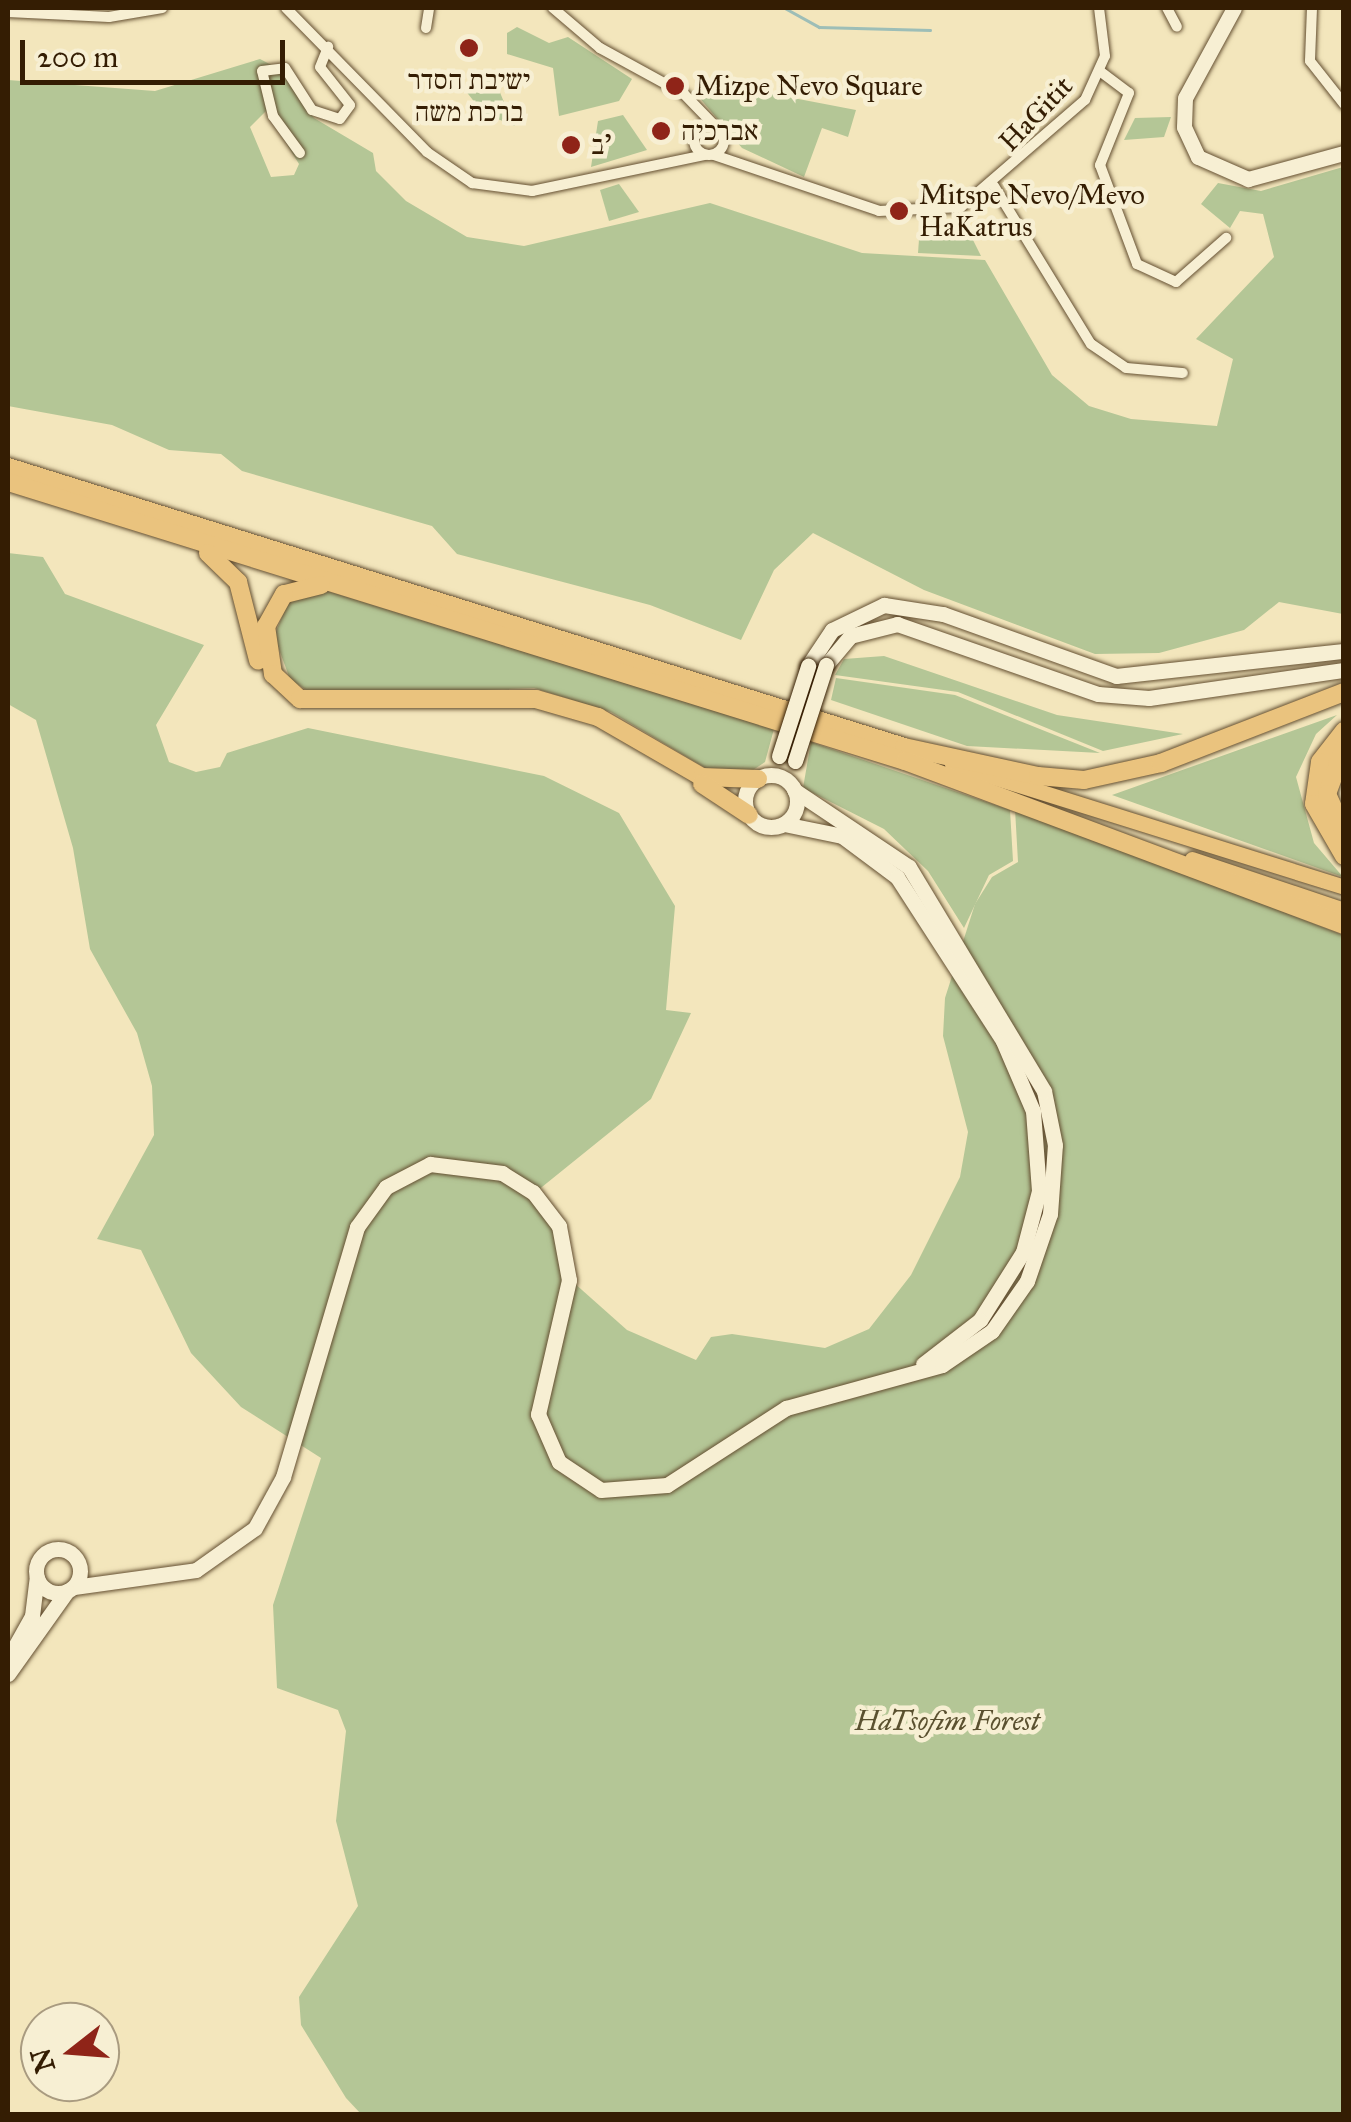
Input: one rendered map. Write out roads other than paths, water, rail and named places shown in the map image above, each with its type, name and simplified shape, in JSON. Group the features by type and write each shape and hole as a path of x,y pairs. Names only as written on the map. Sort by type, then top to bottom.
{"highway":[{"path":"8,467 904,748 1084,780 1161,764 1344,692"},
{"path":"8,482 171,536 400,602 1126,838 1344,925"},
{"path":"171,536 228,566 266,681 286,704 328,716 412,700"},
{"path":"400,602 328,585 292,589 270,615 266,652 279,683 314,704 490,694 558,703 722,784 763,777"},
{"path":"1344,730 1320,762 1314,804 1344,856"},
{"path":"1344,748 1327,794 1344,832"},
{"path":"662,752 749,815"}],"main road":[{"path":"904,748 1344,888"},
{"path":"1126,838 1344,910"}],"street":[{"path":"8,12 108,16 162,8"},
{"name":"HaGitit","path":"286,8 442,165 490,189 532,191 672,158 709,155 753,164 897,214 945,212 994,186 1074,114 1101,72 1099,8"},
{"path":"426,28 429,8"},
{"path":"553,8 690,102 753,164"},
{"path":"1167,8 1176,27"},
{"path":"1234,8 1185,98 1184,126 1198,157 1248,179 1344,153"},
{"path":"1312,8 1307,54 1344,104"},
{"path":"300,153 273,116 262,71 285,68 312,110 340,120 350,105 320,67 328,47"},
{"path":"1101,72 1129,93 1100,165 1137,264 1176,282 1226,238"},
{"path":"690,102 694,138 709,155 720,131"},
{"path":"672,158 694,138 720,131"},
{"path":"994,186 1090,344 1126,368 1183,373"},
{"path":"784,824 792,787 787,758 808,666 832,630 884,605 943,614 1116,676 1344,651"},
{"path":"877,1382 952,1346 1003,1289 1039,1191 1037,1128 1002,1041 897,877 842,836 749,815 745,799 763,777 787,758 826,665 850,636 898,624 1098,694 1149,698 1344,670"},
{"path":"36,1577 46,1590 141,1580 216,1561 255,1528 282,1480 356,1227 386,1187 430,1164 502,1173 533,1192 559,1226 568,1280 538,1414 559,1462 590,1485 653,1490 786,1408 958,1356 1016,1298 1055,1194 1052,1125 1017,1033 934,899 885,843 792,787 763,777"},
{"path":"8,1659 32,1616 36,1577 50,1550 75,1556 99,1573 141,1580"},
{"path":"8,1674 70,1589 75,1556"}],"waterway":[{"path":"785,8 819,27 930,30"}],"place":[{"name":"ישיבת הסדר ברכת משה","path":"469,48"},
{"name":"Mizpe Nevo Square","path":"675,86"},
{"name":"אברכיה","path":"661,131"},
{"name":"ב'","path":"571,145"},
{"name":"Mitspe Nevo/Mevo HaKatrus","path":"899,211"}],"park label":[{"name":"HaTsofim Forest","path":"947,1721"}]}
